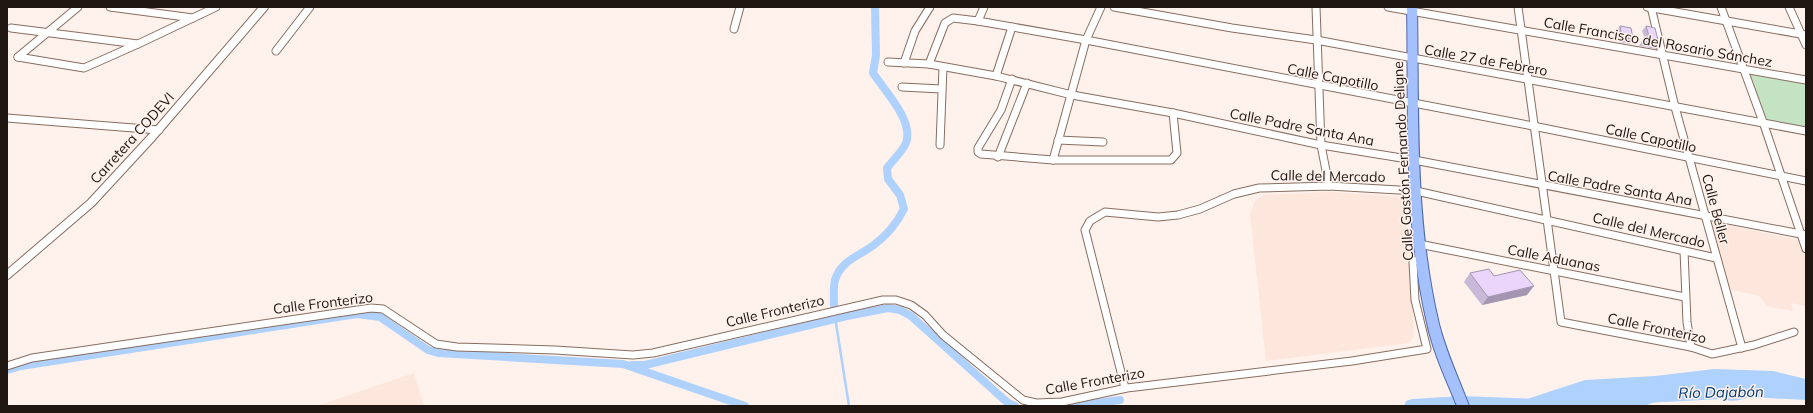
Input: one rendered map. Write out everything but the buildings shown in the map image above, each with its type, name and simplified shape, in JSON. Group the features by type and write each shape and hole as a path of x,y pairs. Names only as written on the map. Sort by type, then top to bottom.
{"main road":[{"name":"Calle Gastón Fernando Deligne","path":"1412,9 1412,104 1418,244 1436,335 1463,406"}],"street":[{"path":"78,7 18,57 84,68 216,7"},
{"path":"110,7 193,18"},
{"name":"Carretera CODEVI","path":"7,275 91,203 159,130 264,7"},
{"path":"276,51 310,7"},
{"path":"734,30 740,7"},
{"path":"904,63 915,31 930,7"},
{"path":"978,22 984,7"},
{"path":"1052,160 1072,95 1086,40 1101,7"},
{"name":"Calle 27 de Febrero","path":"1114,7 1232,28 1316,40 1806,131"},
{"path":"1316,7 1321,145 1330,186"},
{"name":"Calle Francisco del Rosario Sánchez","path":"1388,7 1412,9 1662,56 1806,80"},
{"path":"1518,7 1553,271"},
{"path":"1650,7 1804,35"},
{"name":"Calle Beller","path":"1650,7 1675,107 1742,348"},
{"path":"1721,7 1804,234 1806,249"},
{"path":"1789,7 1804,35 1806,45"},
{"name":"Calle Capotillo","path":"929,64 945,23 949,20 978,22 1086,40 1412,104 1533,126 1806,181"},
{"path":"996,76 1012,27"},
{"path":"10,28 49,31 138,44"},
{"name":"Calle Padre Santa Ana","path":"888,62 929,64 1012,79 1072,95 1173,113 1321,145 1414,160 1804,234"},
{"path":"940,145 943,67"},
{"path":"1012,79 1001,110 978,148 978,152 981,154 1052,160 1171,160 1176,152 1173,113"},
{"path":"998,156 1027,83"},
{"path":"902,87 941,89"},
{"path":"7,118 159,130"},
{"path":"1058,140 1103,142"},
{"name":"Calle del Mercado","path":"1125,388 1087,243 1085,230 1090,220 1105,212 1158,217 1178,215 1200,209 1234,194 1259,188 1330,186 1416,191 1716,258"},
{"name":"Calle Aduanas","path":"1418,244 1685,297"},
{"path":"1684,251 1685,297 1691,347"},
{"name":"Calle Fronterizo","path":"7,366 32,358 372,308 383,309 436,344 450,346 556,350 633,355 660,351 883,300 896,300 911,305 925,315 943,335 1023,400 1034,404 1058,403 1125,388 1383,357 1427,349 1415,300 1413,262 1421,258"},
{"name":"Calle Fronterizo","path":"1553,271 1561,322 1691,347 1712,354 1742,348 1794,332"}],"shaded area":[{"path":"1329,192 1405,197 1414,337 1409,343 1266,361 1250,213 1255,201 1263,195"},
{"path":"1710,222 1800,240 1806,260 1806,306 1791,303 1793,311 1767,306 1759,296 1728,289"},
{"path":"414,373 424,406 317,406"}],"green space":[{"path":"1748,74 1806,84 1806,130 1766,123"}],"water":[{"path":"1714,369 1773,371 1806,379 1806,401 1799,396 1788,392 1772,389 1764,390 1745,399 1731,401 1719,399 1700,390 1685,393 1680,400 1652,403 1645,406 1518,406 1521,401 1585,380 1655,376"}],"waterway":[{"path":"834,305 835,280 838,273 846,263 884,237 895,224 904,209 900,195 888,179 887,168 900,153 906,143 906,125 897,106 873,73 876,55 875,7"},
{"path":"632,365 645,365 847,316 888,308 900,310 911,316 1008,403 1015,406"},
{"path":"7,370 21,366 357,314 380,317 428,350 438,353 623,364 745,406"},
{"path":"835,317 849,406"},
{"name":"Río Dajabón","path":"1745,390 1806,393"},
{"name":"Río Dajabón","path":"1665,395 1722,392"},
{"path":"1075,406 1120,400"},
{"name":"Río Dajabón","path":"1412,406 1462,403 1537,406"}]}
